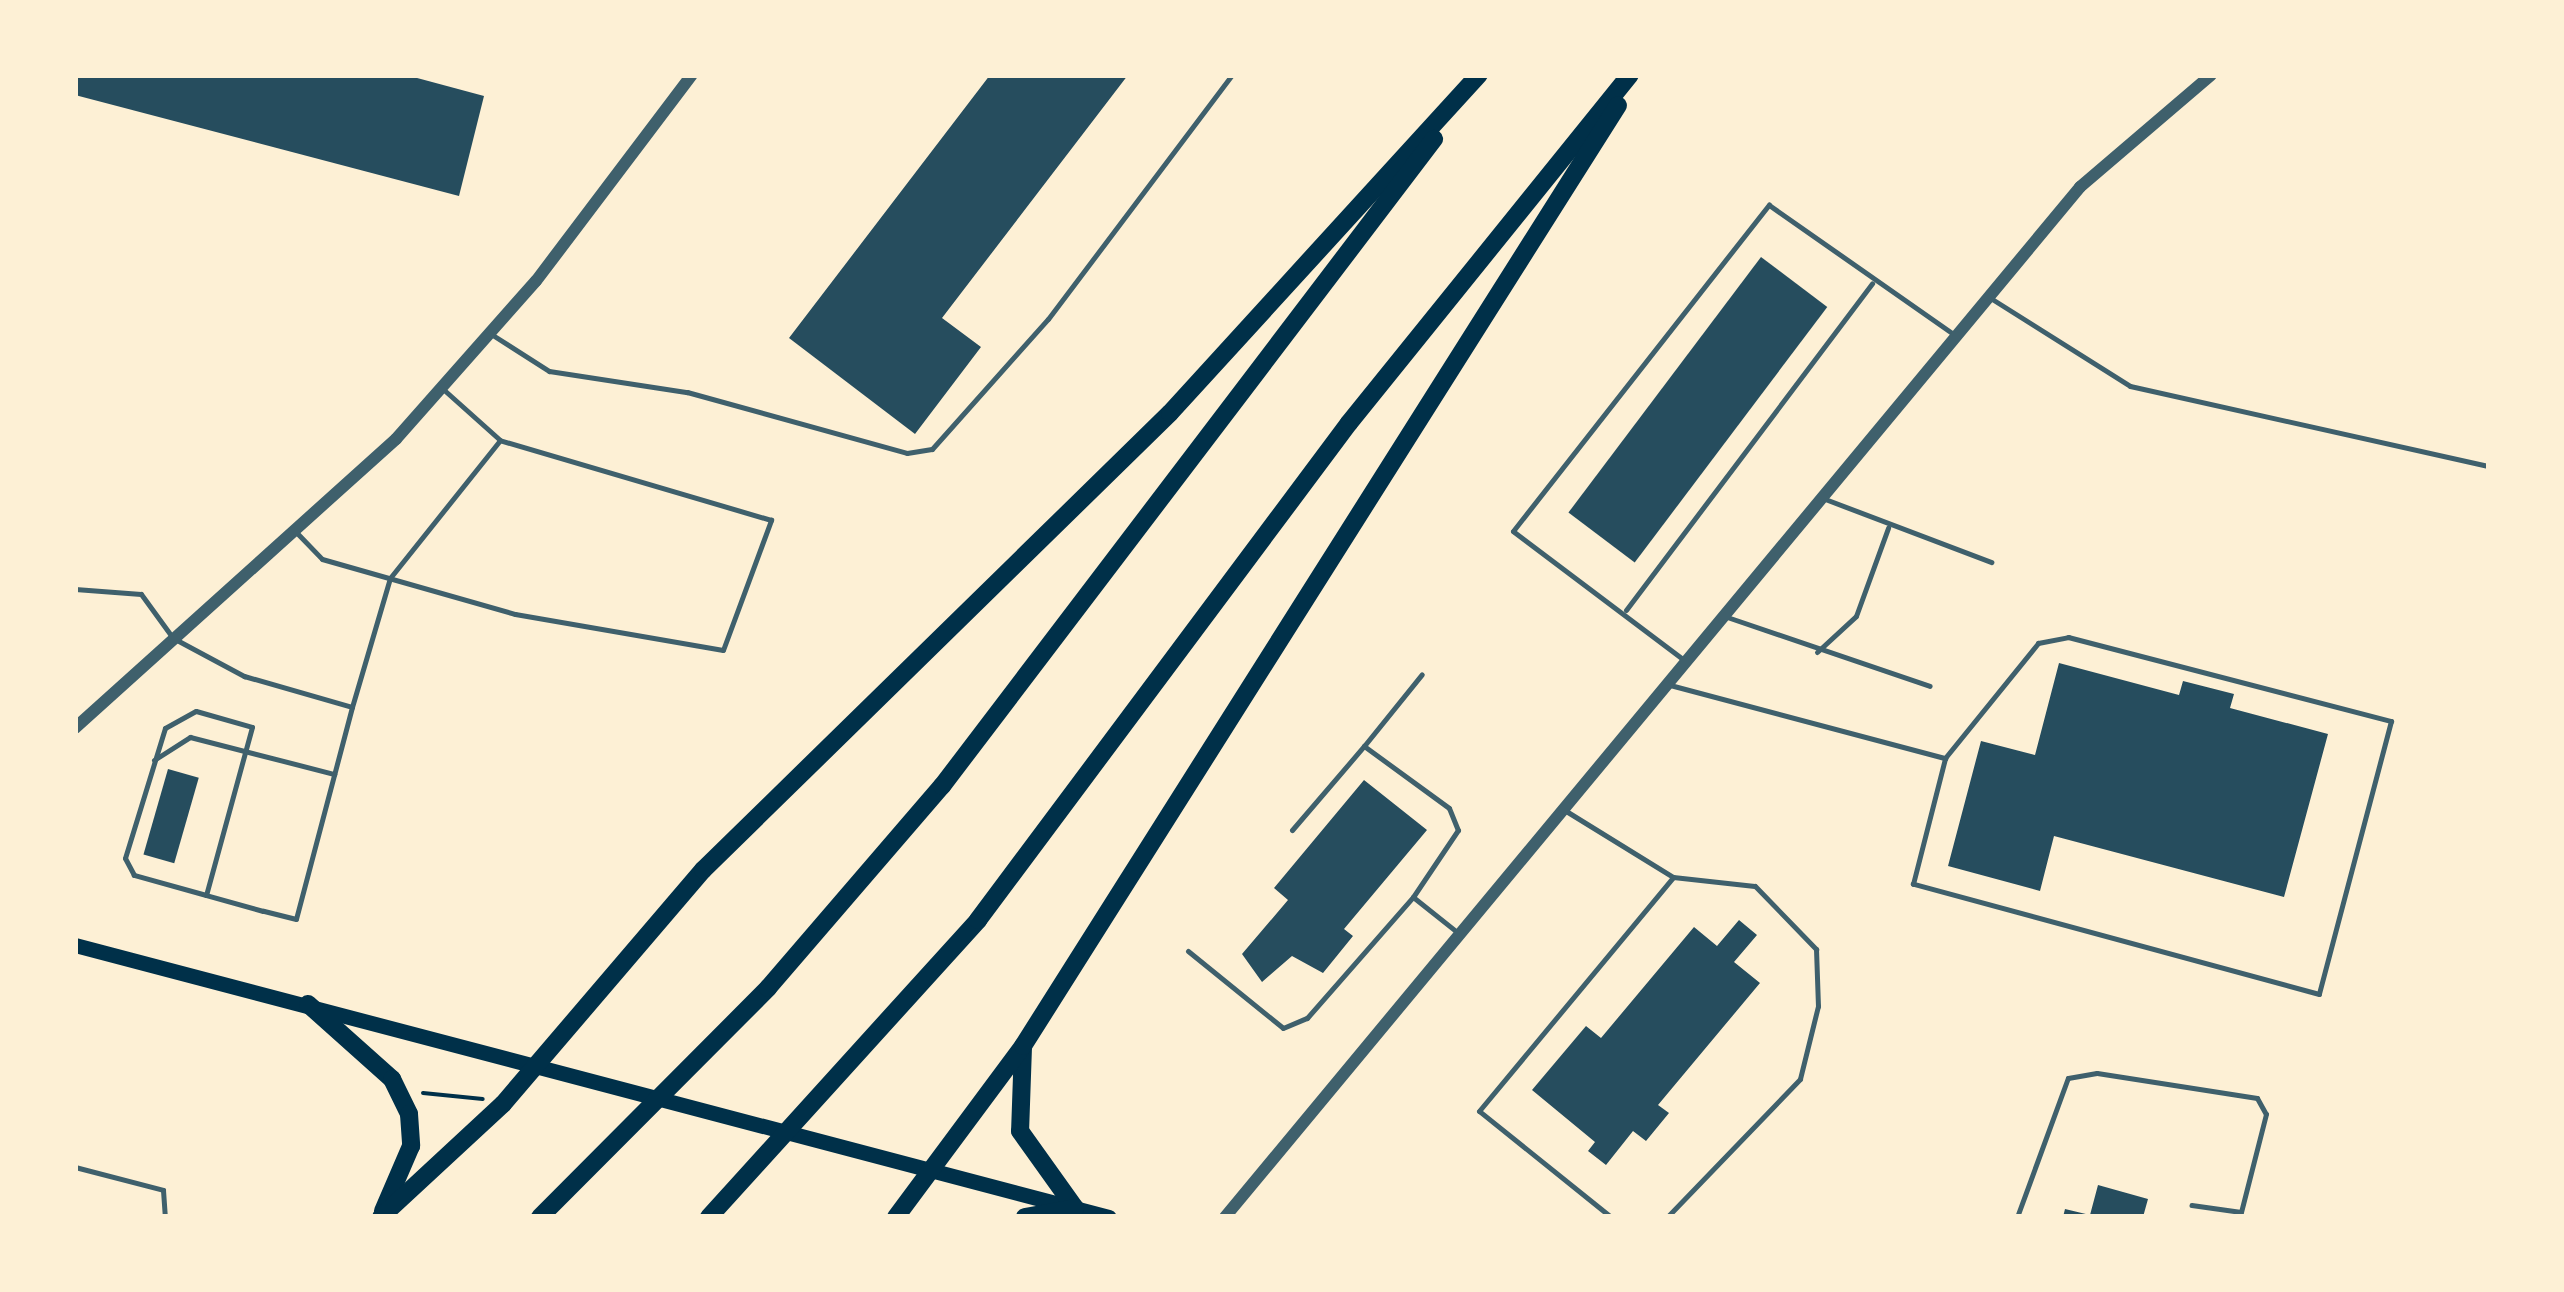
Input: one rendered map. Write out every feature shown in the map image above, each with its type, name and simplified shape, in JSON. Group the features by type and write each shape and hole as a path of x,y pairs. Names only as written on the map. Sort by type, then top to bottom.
{"highway":[{"path":"540,1217 768,988 942,786 1480,75"},
{"path":"381,1217 534,1064 703,870 1170,413 1480,75"},
{"path":"714,1212 874,1042 1633,75"},
{"path":"896,1217 1023,1046 1633,75"},
{"path":"308,1004 392,1079 409,1114 411,1146 381,1217"},
{"path":"1023,1046 1020,1130 1075,1208 1025,1217"}],"main road":[{"path":"75,944 1109,1217"}],"street":[{"path":"75,726 294,530 442,388 491,334 692,75"},
{"path":"1224,1217 2080,187 2210,75"}],"lane":[{"path":"491,334 549,371 687,392 907,453 932,449 1048,319 1232,75"},
{"path":"1686,662 1626,610 1513,531 1770,205 1872,283 1903,292 1956,336"},
{"path":"1626,610 1872,283"},
{"path":"1989,297 2130,386 2489,466"},
{"path":"294,530 322,558 515,614 723,650 770,520 500,440 442,388"},
{"path":"206,895 252,727 196,711 178,716 154,760 125,858 134,875 206,895 296,919 390,578 500,440"},
{"path":"1822,498 1888,528 1991,562"},
{"path":"1818,652 1856,616 1888,528"},
{"path":"75,589 140,594 174,638 244,676 352,707"},
{"path":"1724,616 1818,652 1930,686"},
{"path":"2052,638 2390,721 2319,994 1912,884 1946,758 2038,643 2052,638"},
{"path":"1292,830 1422,674"},
{"path":"1667,684 1946,758"},
{"path":"154,760 190,738 334,774"},
{"path":"1188,951 1284,1028 1307,1018 1413,897 1458,830 1449,808 1364,746"},
{"path":"1564,809 1674,876 1755,886 1816,950 1818,1006 1800,1079 1666,1217"},
{"path":"1611,1217 1479,1111 1674,876"},
{"path":"1413,897 1460,934"},
{"path":"2017,1217 2068,1078 2097,1073 2258,1098 2266,1114 2241,1212 2191,1204"},
{"path":"75,1168 163,1190 165,1217"}],"path":[{"path":"413,1094 484,1099"}],"building":[{"path":"75,75 406,75 484,96 459,196 75,95"},
{"path":"990,75 1128,75 942,318 981,347 915,434 789,338"},
{"path":"1761,257 1827,307 1635,563 1568,513"},
{"path":"2059,663 2179,695 2183,681 2234,694 2230,708 2328,734 2284,897 2054,836 2040,891 1948,866 1981,741 2035,755"},
{"path":"168,769 199,778 174,863 143,855"},
{"path":"1364,780 1427,830 1344,929 1353,936 1323,973 1292,956 1262,982 1242,954 1288,900 1274,888"},
{"path":"1739,920 1757,935 1734,962 1760,983 1658,1105 1669,1113 1646,1141 1633,1131 1606,1165 1588,1151 1595,1142 1532,1090 1586,1026 1601,1038 1694,927 1717,946"},
{"path":"2098,1185 2148,1199 2143,1217 2063,1217 2065,1209 2090,1215"}]}
